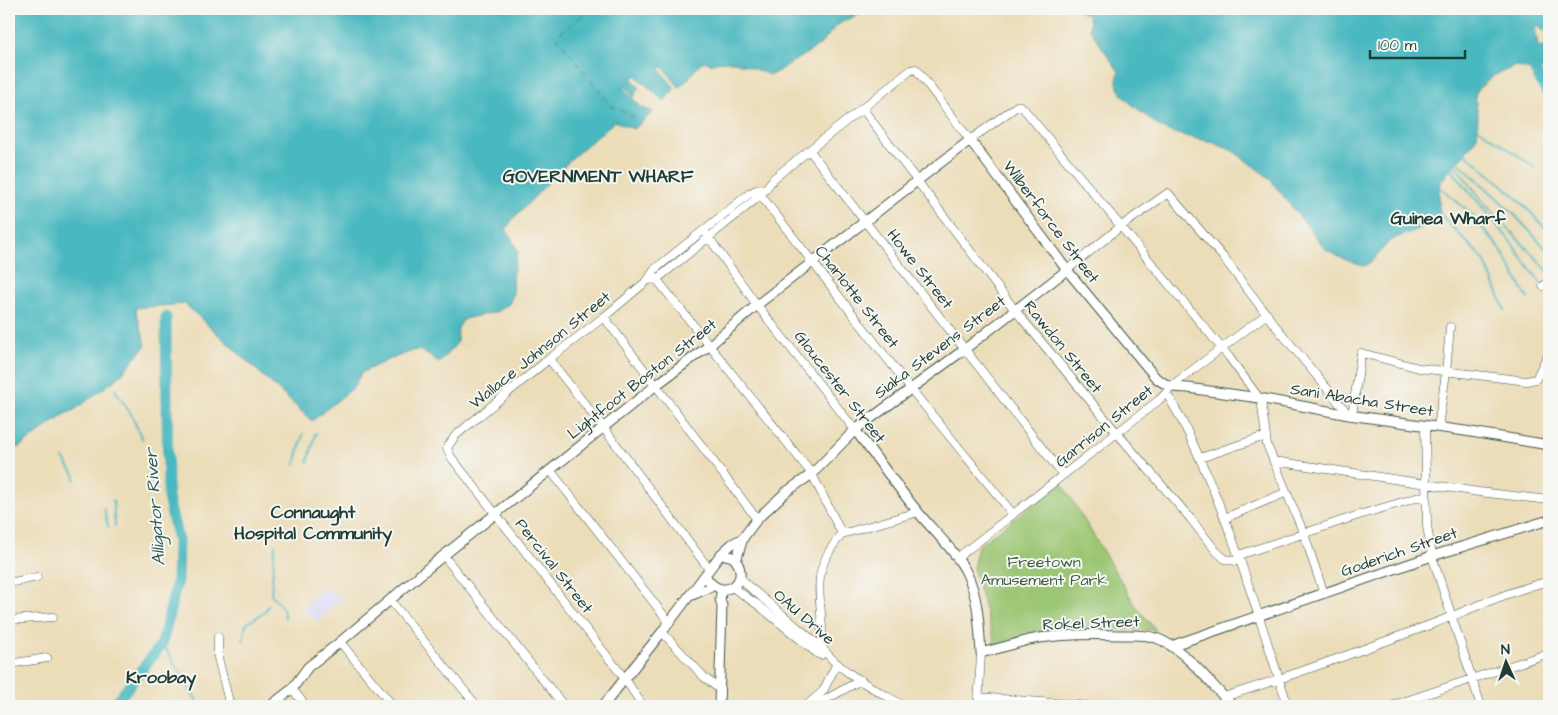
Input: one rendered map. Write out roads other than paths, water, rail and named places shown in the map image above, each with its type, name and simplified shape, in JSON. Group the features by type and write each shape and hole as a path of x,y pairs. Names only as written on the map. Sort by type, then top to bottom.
{"main road":[{"name":"Lightfoot Boston Street","path":"270,706 292,689 308,667 550,470 655,386 710,345 757,305 970,140"},
{"name":"Wilberforce Street","path":"970,140 1067,270 1168,390"},
{"name":"Siaka Stevens Street","path":"736,561 743,538 757,519 786,492 812,474 855,430 965,349 1014,309 1067,270"},
{"name":"Sani Abacha Street","path":"1168,390 1188,388 1350,416 1438,427 1549,445"},
{"name":"Gloucester Street","path":"855,430 918,512 957,558 967,574 974,592 979,616 981,653"},
{"name":"Goderich Street","path":"1171,646 1432,556 1549,520"},
{"name":"Siaka Stevens Street","path":"721,554 732,544 743,538"},
{"path":"603,706 721,554 728,555 736,561 740,577 732,587 717,588 688,597"},
{"path":"707,572 717,588 714,598 722,606 719,706"},
{"name":"Rokel Street","path":"981,653 1031,640 1085,634 1149,636 1171,646 1191,662 1233,706"}],"street":[{"name":"Wallace Johnson Street","path":"451,442 549,359 761,191 774,178 910,70 916,69"},
{"name":"Wilberforce Street","path":"916,69 970,140"},
{"name":"Lightfoot Boston Street","path":"970,140 995,120 1020,106 1120,227"},
{"name":"Rawdon Street","path":"862,108 1014,309 1116,433 1216,551 1225,558 1240,558"},
{"name":"Howe Street","path":"810,151 1064,475"},
{"name":"Charlotte Street","path":"761,191 813,263 910,388 1012,514"},
{"name":"Siaka Stevens Street","path":"1067,270 1120,227 1168,193 1228,263 1267,314"},
{"path":"1120,227 1222,348 1260,399 1265,436 1304,534 1324,594"},
{"name":"Gloucester Street","path":"706,234 757,305 855,430"},
{"path":"652,277 710,345 812,474 842,534"},
{"path":"1267,314 1350,416"},
{"name":"Garrison Street","path":"957,558 1064,475 1168,390 1267,314"},
{"path":"604,317 757,519"},
{"path":"1438,427 1446,373 1450,327"},
{"path":"1350,416 1361,353 1396,363 1446,373 1532,381 1540,374 1549,352"},
{"path":"549,359 603,428 707,572"},
{"path":"1168,390 1200,458 1225,518 1240,558 1288,706"},
{"path":"1425,426 1427,526 1432,556 1481,706"},
{"path":"1200,458 1265,436"},
{"name":"Percival Street","path":"451,442 447,448 451,457 625,679 643,706"},
{"path":"1274,461 1549,500"},
{"path":"550,470 669,622"},
{"path":"1225,518 1287,492"},
{"path":"1240,558 1304,534 1426,495"},
{"path":"820,651 818,585 829,551 842,534 918,512"},
{"path":"444,556 564,706"},
{"path":"9,583 37,577"},
{"name":"OAU Drive","path":"740,577 747,586 820,651"},
{"path":"1224,697 1279,680 1487,601 1549,581"},
{"name":"OAU Drive","path":"732,587 837,663"},
{"path":"390,600 478,706"},
{"path":"9,620 53,617"},
{"path":"662,632 704,678 719,689"},
{"path":"218,637 218,658 230,706"},
{"path":"340,642 393,706"},
{"path":"978,706 981,653"},
{"path":"1391,706 1549,653"},
{"path":"9,664 47,658"},
{"path":"806,706 822,691 837,663 904,706"},
{"path":"814,706 861,680"},
{"path":"292,689 306,706"},
{"path":"978,696 1090,706"}],"water":[{"path":"9,9 873,9 836,26 820,45 770,75 733,62 726,61 711,64 704,61 679,87 663,67 660,70 675,88 664,101 635,75 632,79 639,87 634,97 625,86 623,88 641,107 653,112 634,129 615,121 574,156 513,219 506,229 518,251 512,277 513,294 509,304 496,312 464,319 458,328 457,343 439,363 422,351 416,350 388,360 361,373 354,387 312,421 185,304 135,308 146,345 119,377 18,448 9,442"},
{"path":"1076,9 1549,9 1549,32 1542,30 1539,26 1535,27 1538,47 1549,46 1549,67 1535,71 1516,66 1493,76 1477,90 1475,96 1478,116 1477,136 1439,186 1439,214 1430,224 1392,240 1371,262 1363,266 1341,258 1324,248 1268,177 1233,151 1211,142 1173,133 1158,126 1128,101 1118,88 1119,72 1089,28 1088,15"}],"waterway":[{"path":"1535,71 1549,96"},
{"path":"1478,128 1534,167"},
{"path":"1465,153 1515,196 1549,232"},
{"path":"1458,162 1511,211 1549,252"},
{"path":"1455,165 1485,204 1549,272"},
{"path":"1451,169 1507,237 1542,285"},
{"path":"1439,186 1468,211 1501,250 1528,299"},
{"path":"1439,206 1440,214 1484,260 1505,310"},
{"name":"Alligator River","path":"113,706 162,644 177,581 178,540 168,498 166,317"},
{"path":"115,390 131,414 142,439"},
{"path":"308,462 316,433"},
{"path":"295,464 303,434"},
{"path":"63,458 75,476 75,480"},
{"path":"113,500 115,526"},
{"path":"104,509 108,527"},
{"path":"275,544 271,594 283,609 285,618"},
{"path":"243,641 246,624 265,612 268,605"},
{"path":"167,624 164,646 200,706"}],"district":[{"name":"GOVERNMENT WHARF","path":"598,176"},
{"name":"Guinea Wharf","path":"1448,218"},
{"name":"Connaught Hospital Community","path":"313,522"},
{"name":"Kroobay","path":"161,677"}],"park label":[{"name":"Freetown Amusement Park","path":"1044,571"}]}
